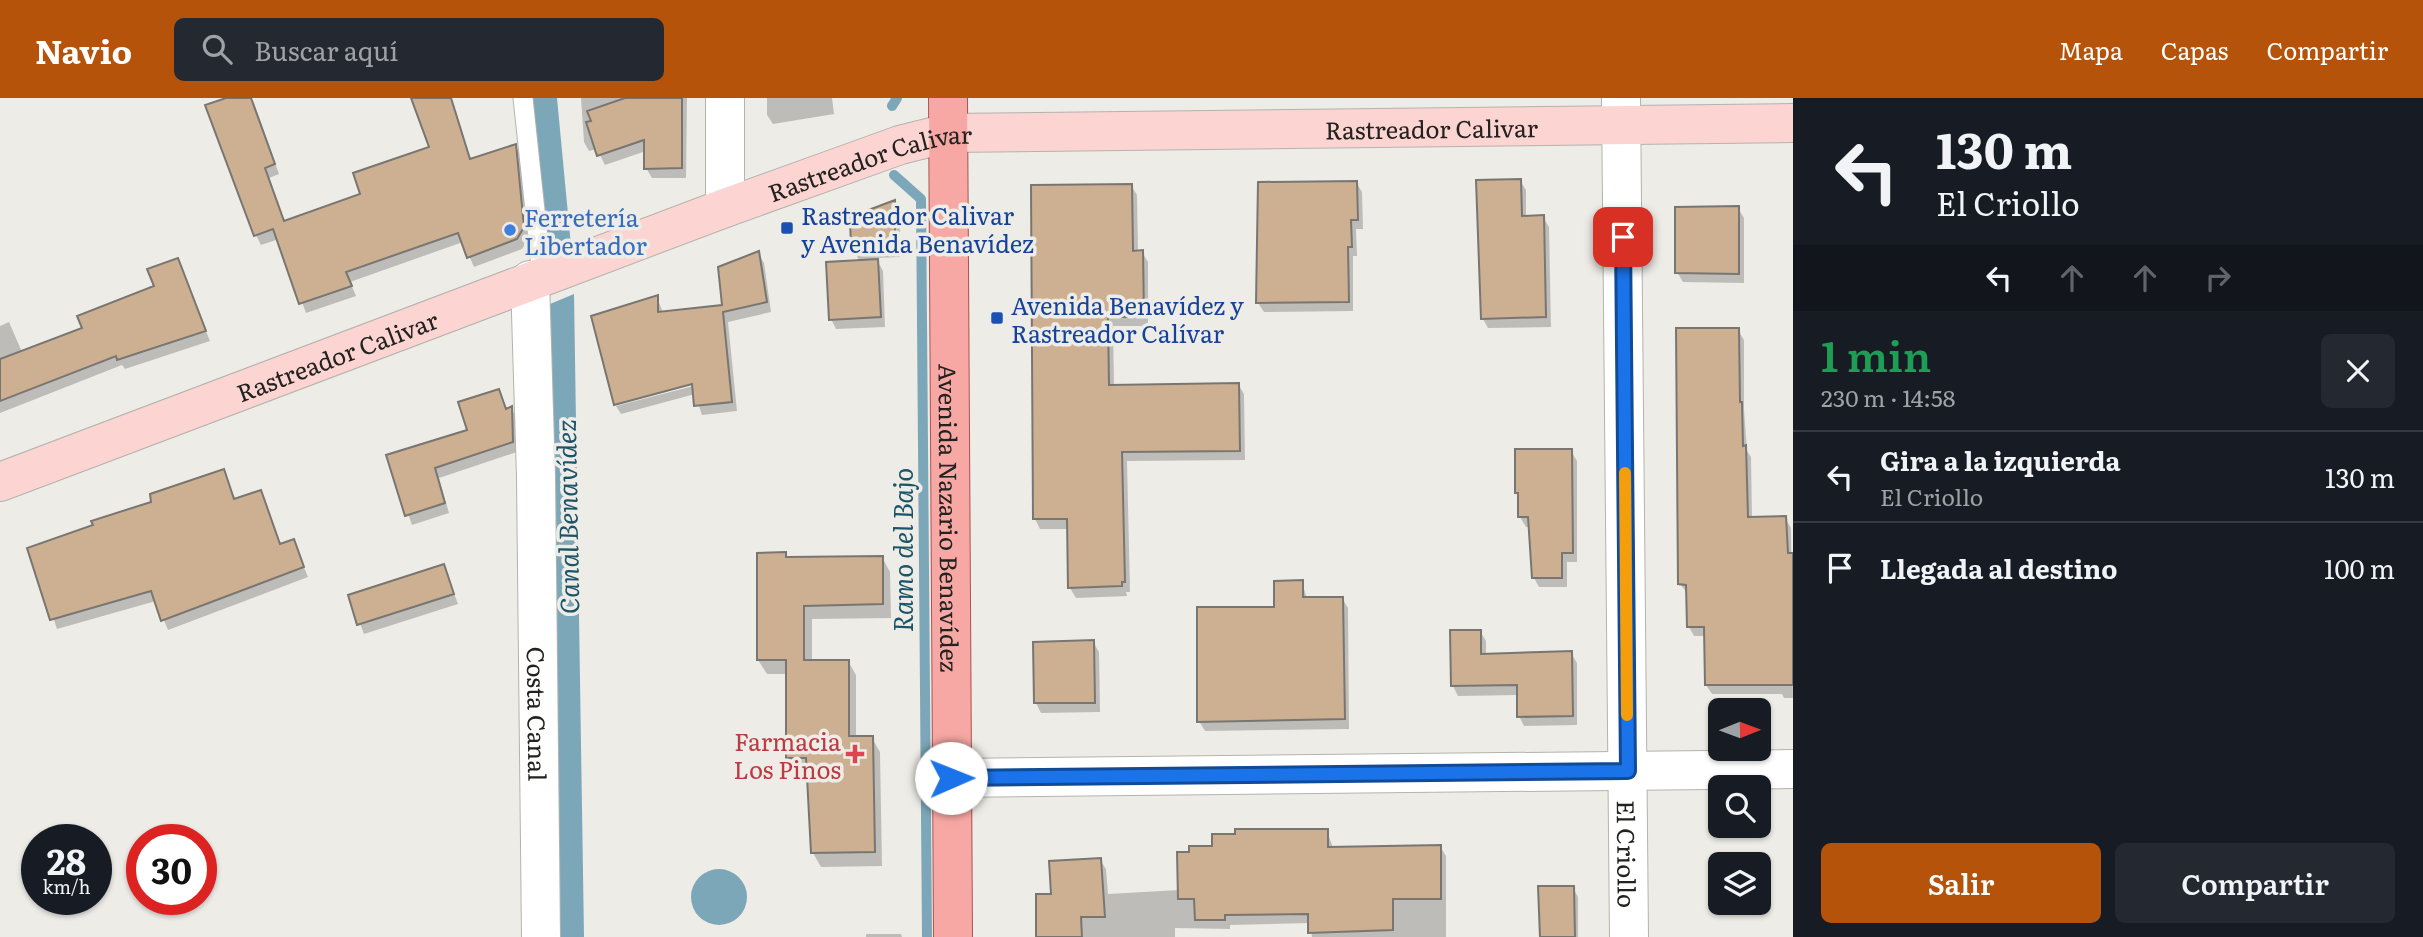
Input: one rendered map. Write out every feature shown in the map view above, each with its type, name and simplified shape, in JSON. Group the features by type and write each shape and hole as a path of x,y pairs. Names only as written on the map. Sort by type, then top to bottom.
{"main road":[{"name":"Rastreador Calivar","path":"0,482 548,273 900,145 948,115 1621,111 1793,123"},
{"name":"Avenida Nazario Benavídez","path":"948,115 953,937"}],"street":[{"path":"725,98 725,208"},
{"name":"El Criollo","path":"1621,111 1629,937"},
{"name":"Costa Canal","path":"541,937 536,477 548,273"},
{"path":"951,778 1793,769"}],"lane":[{"name":"Costa Canal","path":"523,98 548,273"}],"water":[{"path":"532,98 557,98 571,246 547,254"},
{"name":"Canal Benavídez","path":"574,294 584,937 560,937 550,304"},
{"path":"719,869 734,874 742,882 747,897 742,912 734,920 719,925 704,920 696,912 691,897 696,882 704,874"}],"building":[{"path":"226,98 251,98 275,164 265,168 284,221 360,194 353,173 429,147 411,98 451,98 470,159 516,144 524,227 517,239 467,258 458,233 346,272 352,286 299,304 273,229 254,236 205,105"},
{"path":"625,98 682,98 682,168 644,169 644,140 597,156 586,122 591,121 587,111"},
{"path":"1521,179 1522,216 1544,215 1546,317 1481,319 1476,180"},
{"path":"1357,181 1358,220 1351,220 1352,247 1348,247 1349,302 1256,303 1258,182"},
{"path":"1132,184 1133,251 1143,250 1144,317 1108,317 1109,385 1239,383 1240,451 1122,452 1125,582 1122,582 1122,586 1068,588 1067,519 1033,519 1031,185"},
{"path":"895,200 895,248 851,250 850,217"},
{"path":"1739,206 1739,274 1675,273 1675,207"},
{"path":"759,251 767,302 723,312 732,402 694,406 692,384 614,405 591,316 658,295 658,312 722,305 718,267"},
{"path":"178,258 206,331 117,360 116,356 0,401 0,359 82,328 77,316 154,286 147,269"},
{"path":"878,259 881,317 829,320 826,262"},
{"path":"1676,328 1739,328 1740,402 1743,446 1746,445 1748,517 1786,516 1788,553 1793,553 1793,685 1705,685 1704,627 1687,627 1686,585 1678,584"},
{"path":"499,389 506,409 512,406 513,442 435,468 445,503 405,516 386,455 467,430 458,402"},
{"path":"1515,449 1572,449 1573,553 1562,553 1562,578 1532,578 1528,517 1518,517"},
{"path":"224,469 234,499 261,490 280,544 294,539 304,567 161,621 151,591 50,620 27,548 93,525 91,521 151,502 150,494"},
{"path":"786,552 786,557 883,556 883,604 804,606 804,660 849,660 849,736 873,736 875,852 811,853 806,758 786,758 786,660 757,660 757,553"},
{"path":"444,564 454,594 357,625 348,595"},
{"path":"1303,580 1303,597 1343,597 1345,719 1197,722 1197,607 1274,607 1274,581"},
{"path":"1450,630 1481,630 1481,654 1572,651 1573,716 1517,717 1517,685 1451,686"},
{"path":"1094,640 1095,703 1034,703 1033,642"},
{"path":"1235,829 1328,829 1328,847 1441,845 1441,899 1393,899 1393,930 1308,933 1308,914 1225,915 1225,920 1195,920 1194,899 1178,899 1177,852 1189,852 1189,846 1212,846 1212,834 1235,834"},
{"path":"1101,858 1105,917 1081,917 1082,937 1036,937 1036,894 1051,894 1049,861"},
{"path":"1538,886 1574,886 1575,937 1540,937"}],"waterway":[{"name":"Ramo del Bajo","path":"892,106 897,98"},
{"name":"Ramo del Bajo","path":"894,175 921,199 927,937"}],"slow traffic":[{"path":"1625,473 1627,715"}],"place":[{"name":"Rastreador Calivar y Avenida Benavídez","path":"787,228"},
{"name":"Ferretería Libertador","path":"510,230"},
{"name":"Avenida Benavídez y Rastreador Calívar","path":"997,318"},
{"name":"Farmacia Los Pinos","path":"855,754"}],"route":[{"path":"951,778 1628,771 1623,237"}]}
